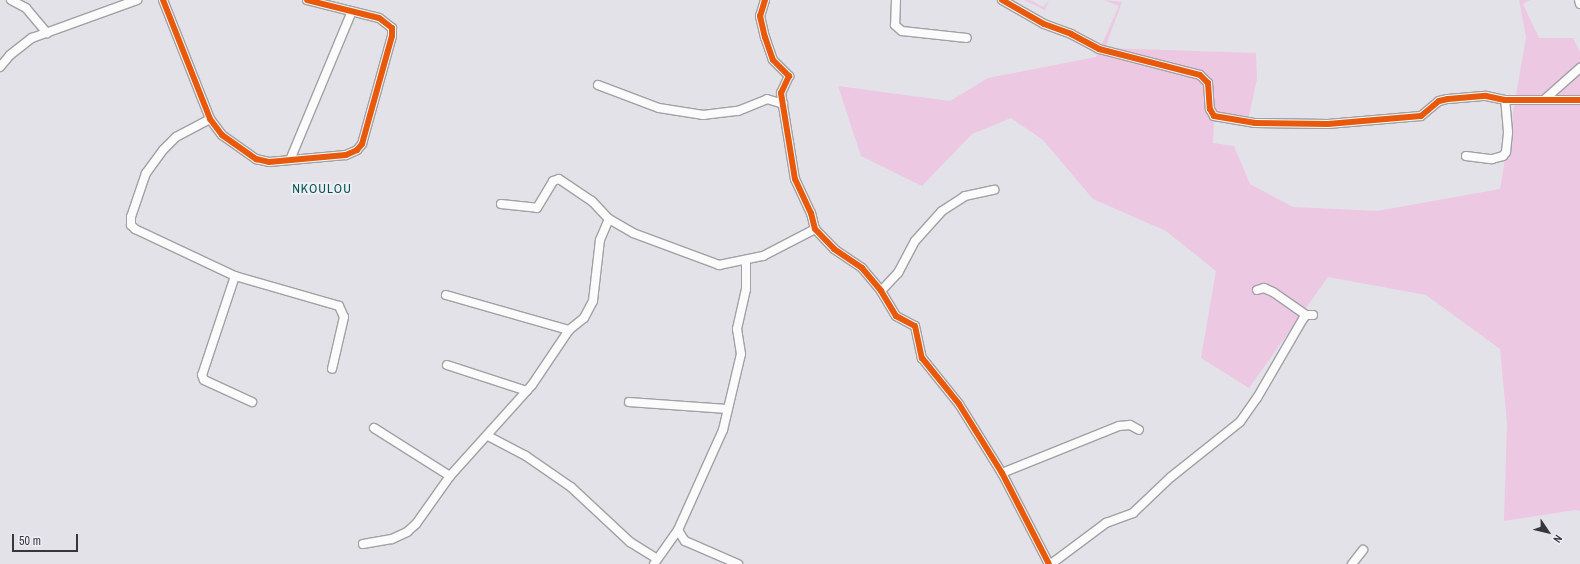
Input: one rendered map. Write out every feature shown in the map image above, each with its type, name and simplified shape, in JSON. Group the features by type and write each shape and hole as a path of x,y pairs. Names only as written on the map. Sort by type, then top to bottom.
{"street":[{"path":"12,0 26,8 47,32"},
{"path":"0,67 10,55 32,38 137,0"},
{"path":"163,0 210,119 222,135 256,159 270,162 346,155 357,150 362,144 392,36 392,28 379,18 308,0"},
{"path":"765,0 760,16 765,37 773,60 789,76 781,93 795,179 811,214 815,229 834,248 855,261 881,290 891,310 915,326 922,358 959,404 1002,473 1050,564 1106,523 1134,513 1171,478 1240,422 1258,398 1309,315 1273,292 1264,288 1257,290"},
{"path":"896,0 896,25 902,32 967,38"},
{"path":"1002,0 1044,24 1071,34 1099,49 1204,77 1210,89 1210,109 1214,116 1255,123 1328,124 1421,116 1438,101 1448,99 1486,96 1505,100 1580,100"},
{"path":"1578,0 1580,4"},
{"path":"290,160 352,11"},
{"path":"1545,99 1580,68"},
{"path":"598,85 659,108 703,115 738,112 767,100 783,104"},
{"path":"1466,156 1492,159 1503,156 1506,152 1508,132 1505,100"},
{"path":"210,119 176,137 162,150 146,173 131,218 131,225 135,229 235,276 339,306 344,316 332,370"},
{"path":"501,204 537,208 554,181 559,179 592,201 609,219 645,238 684,254 698,256 713,264 725,265 763,256 815,229"},
{"path":"881,290 898,273 915,241 942,211 965,196 994,190"},
{"path":"363,544 392,540 407,532 450,476 488,436 527,391 569,330 584,318 592,304 600,240 609,219"},
{"path":"488,436 526,456 571,487 630,542 656,561 678,530 710,463 723,430 741,354 737,329 746,289 746,260"},
{"path":"235,276 202,375 204,380 252,402"},
{"path":"446,295 569,330"},
{"path":"447,365 527,391"},
{"path":"629,402 727,410"},
{"path":"1002,473 1119,426 1130,425 1139,430"},
{"path":"374,428 450,476"},
{"path":"678,530 685,541 738,564"},
{"path":"1352,564 1363,550"}],"shaded area":[{"path":"1024,0 1030,0 1043,7 1049,0 1045,10"},
{"path":"1104,0 1122,2 1105,48 1256,53 1257,79 1249,116 1214,122 1213,143 1234,146 1250,184 1293,207 1377,211 1500,189 1526,37 1519,0 1530,0 1523,4 1539,38 1573,38 1580,52 1580,511 1575,510 1504,521 1507,423 1500,349 1426,295 1328,277 1249,388 1201,358 1216,271 1166,231 1093,199 1043,140 1011,118 972,134 922,186 861,156 838,86 950,101 988,78 1096,57 1119,6"}],"cycle path":[{"path":"163,0 210,119 222,135 256,159 269,162 346,155 357,150 362,144 392,36 392,28 379,18 307,0"},
{"path":"765,0 760,16 765,37 773,60 789,76 781,93 795,179 811,213 815,229 834,249 862,268 881,291 896,316 915,326 922,358 959,404 1002,473 1049,564"},
{"path":"1002,0 1044,24 1071,34 1099,49 1200,75 1208,83 1210,109 1214,116 1255,123 1328,124 1421,116 1439,101 1448,99 1486,96 1505,100 1580,100"}],"district":[{"name":"NKOULOU","path":"322,189"}]}
